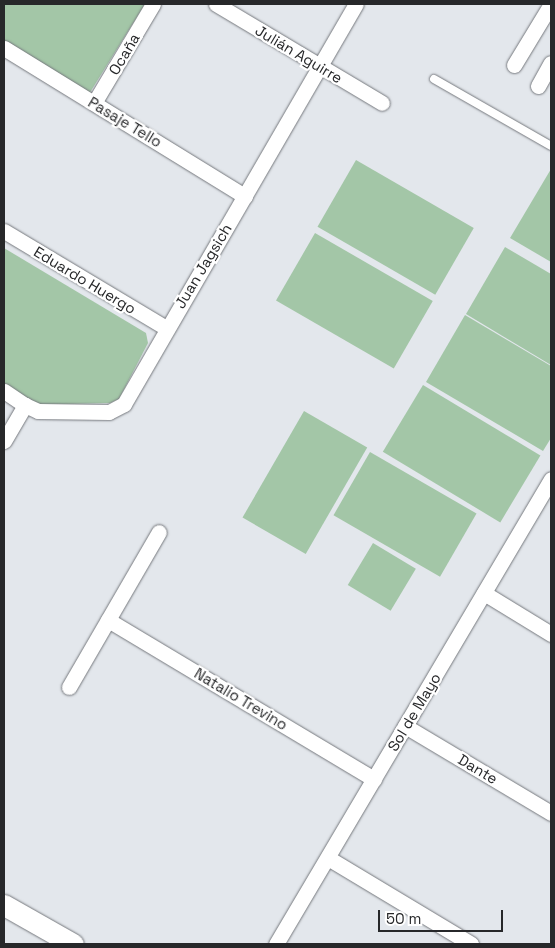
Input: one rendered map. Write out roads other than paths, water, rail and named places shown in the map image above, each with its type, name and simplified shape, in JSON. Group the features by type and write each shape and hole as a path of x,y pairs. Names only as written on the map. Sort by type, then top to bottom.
{"main road":[{"path":"4,905 73,944"}],"street":[{"name":"Ocaña","path":"94,104 153,4"},
{"name":"Julián Aguirre","path":"216,4 382,103"},
{"name":"Juan Jagsich","path":"25,405 38,411 118,409 124,404 166,328 356,4"},
{"path":"514,65 551,4"},
{"name":"Pasaje Tello","path":"4,48 245,196"},
{"path":"538,86 551,63"},
{"name":"Eduardo Huergo","path":"4,231 166,328"},
{"path":"4,391 25,405 4,441"},
{"name":"Sol de Mayo","path":"276,944 551,479"},
{"path":"69,688 159,532"},
{"path":"484,593 551,634"},
{"name":"Natalio Trevino","path":"108,620 374,779"},
{"name":"Dante","path":"406,726 551,813"},
{"path":"328,858 471,944"}],"lane":[{"path":"434,78 551,146"}]}
